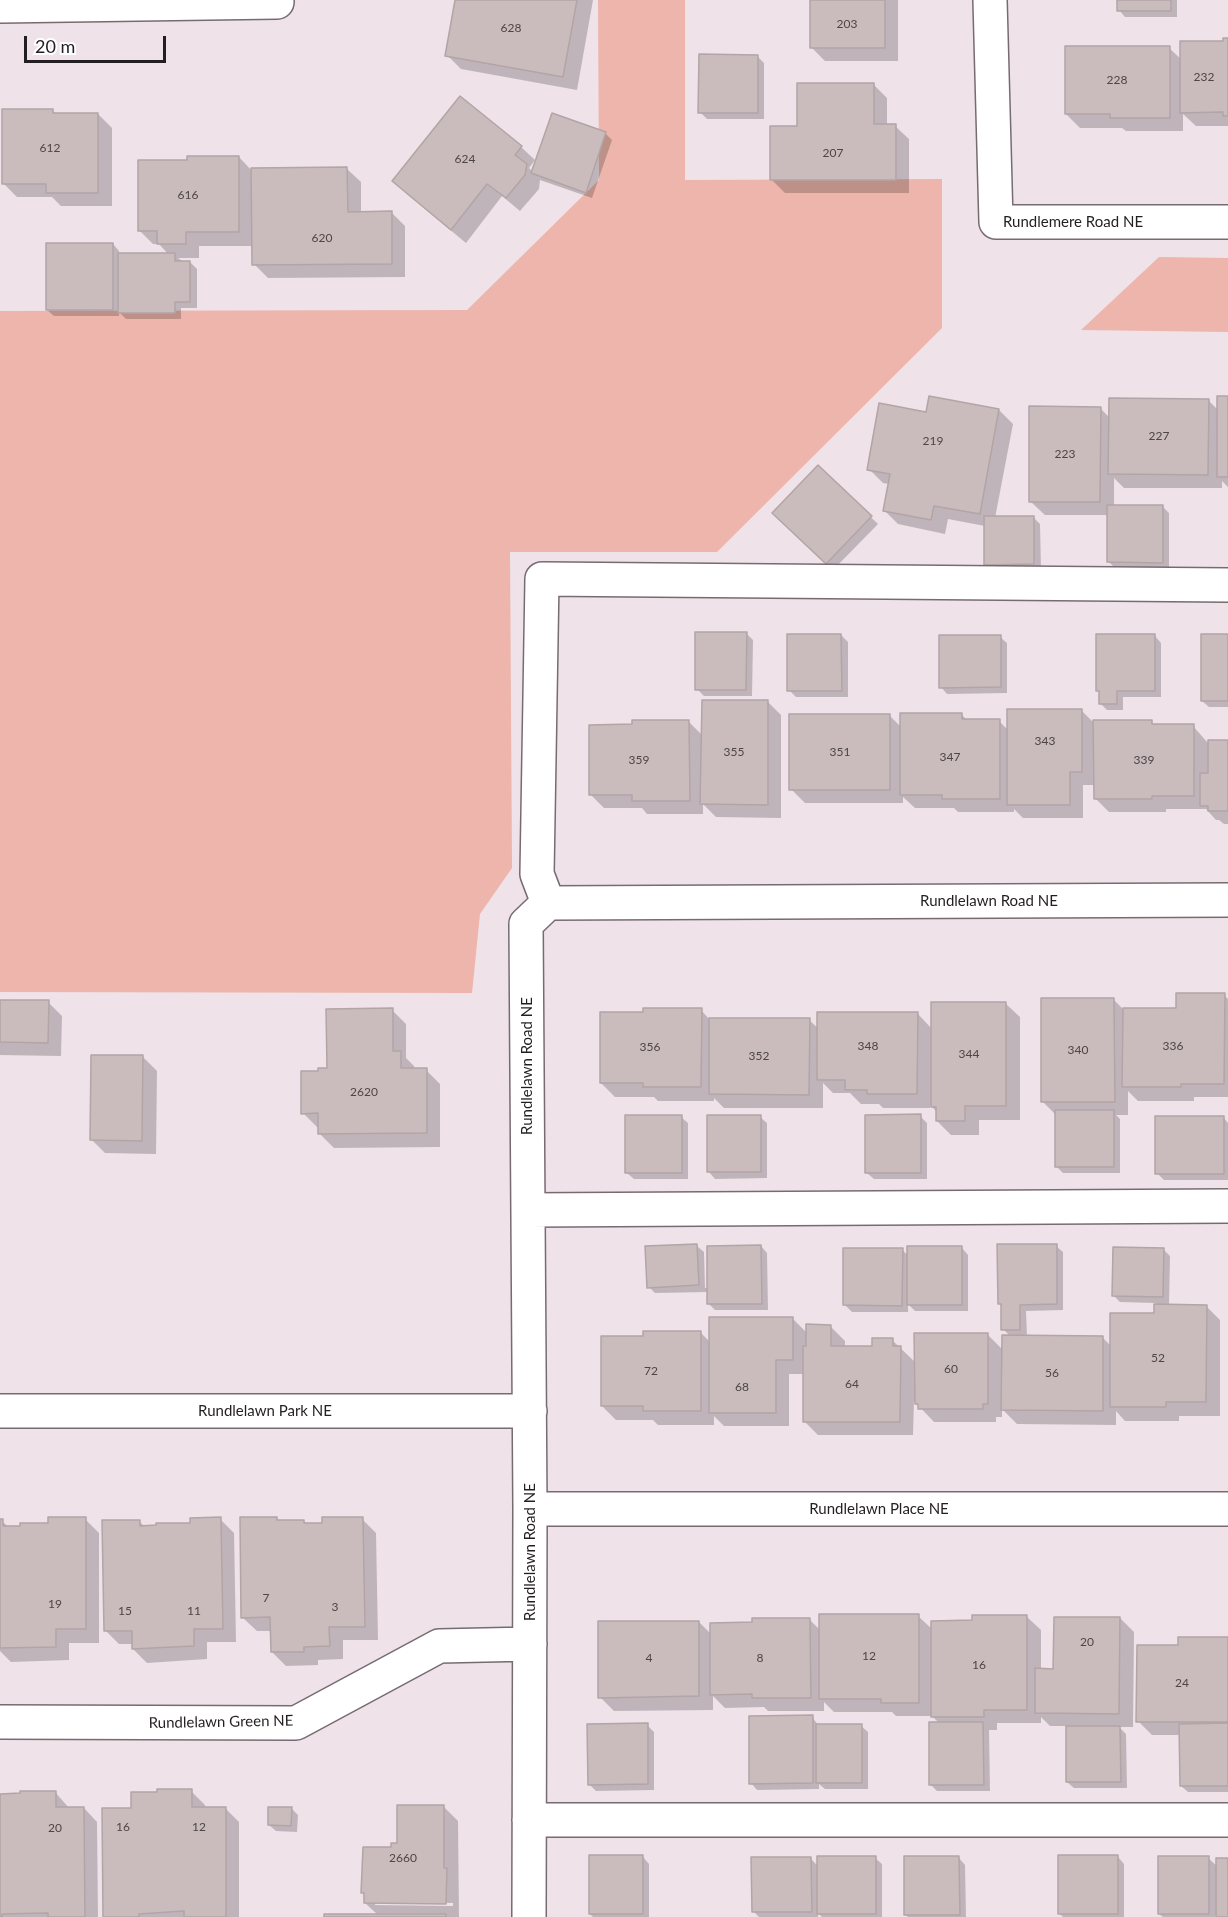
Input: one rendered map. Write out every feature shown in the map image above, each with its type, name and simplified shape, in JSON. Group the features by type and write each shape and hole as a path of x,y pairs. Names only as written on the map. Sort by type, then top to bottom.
{"street":[{"name":"Rundlemere Road NE","path":"990,0 996,222 1228,222"},
{"path":"0,6 277,2"},
{"path":"548,903 537,874 542,579 1228,585"},
{"name":"Rundlelawn Road NE","path":"528,1917 531,1509 526,924 548,903 1228,900"},
{"path":"528,1210 1228,1206"},
{"name":"Rundlelawn Park NE","path":"0,1411 530,1411"},
{"name":"Rundlelawn Place NE","path":"531,1509 1228,1509"},
{"name":"Rundlelawn Green NE","path":"0,1722 296,1723 439,1646 530,1644"},
{"path":"529,1820 1228,1820"}],"shaded area":[{"path":"598,0 685,0 685,180 942,179 942,328 717,552 510,552 512,868 480,914 472,993 0,992 0,311 467,310 599,180"},
{"path":"1159,257 1228,258 1228,332 1081,330"}],"building":[{"path":"455,0 577,0 563,77 445,56"},
{"path":"810,0 885,0 885,48 810,48"},
{"path":"1117,0 1171,0 1171,11 1117,11"},
{"path":"1223,38 1228,38 1228,116 1223,116 1223,112 1180,113 1180,41 1223,41"},
{"path":"1065,46 1170,46 1170,118 1110,118 1110,114 1065,114"},
{"path":"699,54 758,55 758,113 698,113"},
{"path":"797,83 874,83 874,124 896,124 896,180 770,180 770,126 797,126"},
{"path":"460,96 522,146 515,155 527,164 525,175 506,198 487,184 451,230 392,181"},
{"path":"2,109 53,109 53,113 98,113 98,193 46,193 46,184 2,184"},
{"path":"552,113 606,132 586,193 531,173"},
{"path":"187,156 239,156 239,232 186,232 186,244 157,244 157,231 138,231 138,160 187,160"},
{"path":"347,167 348,212 392,211 392,264 252,265 251,168"},
{"path":"46,243 113,243 113,310 46,310"},
{"path":"118,253 175,253 175,261 190,261 190,302 175,302 175,313 118,313"},
{"path":"929,396 999,409 980,514 934,506 931,520 883,511 890,474 867,470 879,403 926,412"},
{"path":"1217,396 1228,396 1228,477 1217,477"},
{"path":"1109,398 1209,399 1208,475 1108,474"},
{"path":"1029,406 1101,407 1100,502 1029,502"},
{"path":"818,465 872,516 826,564 772,513"},
{"path":"1107,505 1163,505 1163,563 1107,562"},
{"path":"984,516 1034,516 1034,564 984,565"},
{"path":"695,632 747,632 746,690 695,690"},
{"path":"787,634 841,634 842,691 787,691"},
{"path":"1096,634 1155,634 1155,691 1117,691 1117,704 1099,704 1099,691 1096,691"},
{"path":"1201,634 1228,634 1228,701 1201,701"},
{"path":"939,635 1001,635 1001,687 939,688"},
{"path":"702,700 768,700 768,805 700,804"},
{"path":"1007,709 1082,709 1082,772 1070,772 1070,805 1007,805"},
{"path":"900,713 962,713 962,719 1000,719 1000,799 942,799 942,795 900,795"},
{"path":"789,714 890,714 890,790 789,790"},
{"path":"632,720 689,720 690,801 632,801 632,795 589,795 589,725 632,724"},
{"path":"1093,720 1152,720 1152,724 1194,724 1194,796 1094,799"},
{"path":"1208,740 1228,740 1228,811 1208,811 1208,806 1200,806 1200,773 1208,773"},
{"path":"1176,993 1225,993 1224,1084 1122,1087 1123,1008 1176,1008"},
{"path":"1041,998 1114,998 1115,1102 1041,1102"},
{"path":"0,1000 49,1000 48,1043 0,1042"},
{"path":"931,1002 1006,1002 1006,1106 965,1106 965,1121 936,1121 936,1107 931,1107"},
{"path":"393,1008 393,1051 401,1051 401,1068 427,1068 427,1133 318,1134 318,1113 301,1114 301,1071 318,1071 318,1068 327,1068 326,1009"},
{"path":"643,1008 702,1008 701,1087 643,1087 643,1083 600,1083 600,1012 643,1012"},
{"path":"817,1012 918,1012 917,1094 867,1094 867,1090 845,1090 845,1080 817,1080"},
{"path":"709,1018 810,1018 809,1095 709,1094"},
{"path":"91,1055 143,1055 142,1141 90,1140"},
{"path":"1055,1110 1114,1110 1114,1167 1055,1167"},
{"path":"921,1114 921,1173 865,1173 865,1115"},
{"path":"625,1115 682,1115 682,1173 625,1173"},
{"path":"707,1115 761,1115 761,1172 707,1172"},
{"path":"1155,1116 1224,1116 1224,1174 1155,1174"},
{"path":"697,1244 699,1285 647,1288 645,1246"},
{"path":"997,1244 1057,1244 1057,1304 1020,1305 1020,1330 1001,1330"},
{"path":"761,1245 762,1304 707,1304 707,1246"},
{"path":"907,1246 962,1246 962,1305 907,1305"},
{"path":"1113,1247 1164,1248 1163,1297 1112,1296"},
{"path":"843,1248 903,1248 902,1306 843,1305"},
{"path":"1154,1304 1207,1305 1206,1402 1166,1402 1166,1407 1110,1407 1110,1313 1154,1313"},
{"path":"709,1317 793,1317 793,1360 776,1360 776,1413 709,1413"},
{"path":"806,1324 831,1325 831,1346 872,1346 872,1338 893,1338 893,1346 901,1346 900,1422 803,1422 803,1346 806,1346"},
{"path":"643,1331 701,1331 701,1411 643,1411 643,1406 601,1406 601,1336 643,1336"},
{"path":"914,1333 988,1333 988,1404 983,1404 983,1409 918,1409 918,1404 915,1404"},
{"path":"1002,1335 1103,1336 1103,1411 1001,1410"},
{"path":"48,1517 86,1517 86,1629 56,1629 56,1647 0,1648 0,1519 3,1519 3,1526 20,1526 20,1523 48,1523"},
{"path":"221,1517 223,1629 194,1629 194,1646 132,1649 132,1631 104,1631 102,1520 140,1520 140,1526 156,1525 156,1523 190,1523 190,1518"},
{"path":"240,1517 277,1517 277,1520 322,1523 322,1517 363,1517 365,1627 329,1627 330,1646 304,1647 304,1652 271,1652 270,1617 241,1618"},
{"path":"819,1614 919,1614 919,1703 881,1703 881,1699 819,1699"},
{"path":"972,1615 1027,1615 1027,1710 984,1710 984,1717 931,1717 931,1621 972,1620"},
{"path":"1054,1617 1120,1617 1119,1714 1035,1713 1035,1668 1053,1669"},
{"path":"752,1618 810,1618 811,1698 752,1698 752,1694 710,1695 710,1623 752,1622"},
{"path":"598,1621 699,1621 699,1696 598,1698"},
{"path":"1178,1637 1228,1637 1228,1722 1136,1722 1137,1645 1178,1645"},
{"path":"813,1715 813,1783 749,1784 749,1716"},
{"path":"929,1722 983,1722 984,1785 929,1785"},
{"path":"648,1723 648,1784 588,1785 587,1724"},
{"path":"1228,1723 1228,1786 1180,1786 1179,1724"},
{"path":"816,1724 862,1724 862,1783 816,1783"},
{"path":"1066,1726 1120,1726 1121,1782 1066,1782"},
{"path":"157,1789 192,1789 192,1807 226,1807 226,1917 184,1917 184,1911 139,1914 139,1917 103,1917 102,1808 131,1808 131,1792 157,1792"},
{"path":"20,1791 56,1791 56,1807 84,1807 85,1917 48,1917 48,1913 2,1914 0,1917 0,1794 20,1793"},
{"path":"397,1805 444,1805 446,1904 364,1903 364,1893 361,1893 363,1847 391,1847 391,1843 397,1843"},
{"path":"268,1807 292,1807 291,1826 268,1825"},
{"path":"589,1855 643,1855 643,1914 589,1914"},
{"path":"1058,1855 1118,1855 1118,1914 1058,1914"},
{"path":"817,1856 876,1856 876,1914 817,1914"},
{"path":"904,1856 959,1856 960,1915 904,1915"},
{"path":"1158,1856 1209,1856 1209,1914 1158,1914"},
{"path":"751,1857 811,1857 812,1912 752,1912"},
{"path":"1216,1858 1228,1858 1228,1917 1216,1917"},
{"path":"324,1914 446,1914 446,1917 324,1917"}]}
